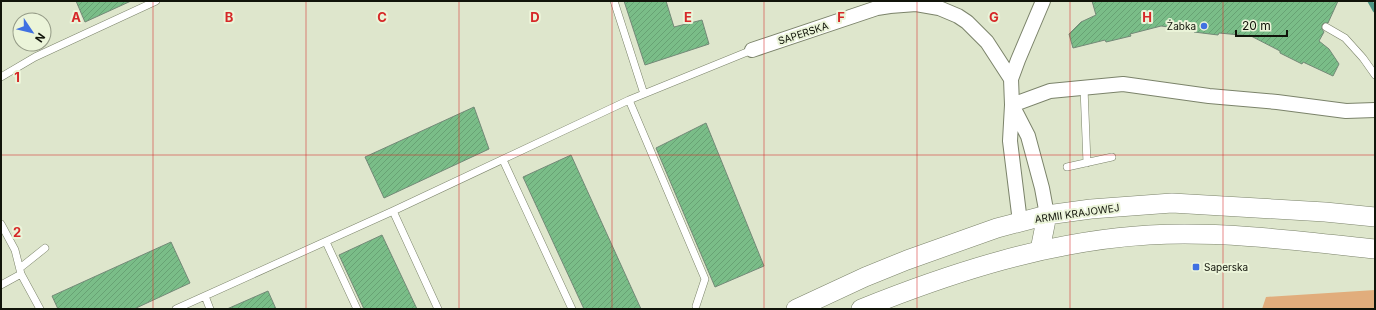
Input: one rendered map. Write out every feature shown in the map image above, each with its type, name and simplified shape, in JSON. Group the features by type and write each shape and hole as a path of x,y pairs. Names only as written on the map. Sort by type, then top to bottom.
{"main road":[{"name":"ARMII KRAJOWEJ","path":"796,309 865,277 907,260 975,235 1048,215 1091,209 1172,202 1325,212 1375,217"},
{"path":"1040,250 1048,215"},
{"path":"1020,222 1040,250"},
{"path":"861,309 890,297 973,268 1040,250 1131,236 1199,234 1257,237 1375,249"}],"street":[{"path":"1020,222 1010,141 1012,105 1011,79 1043,1"},
{"name":"SAPERSKA","path":"752,50 877,8 916,4 928,5 949,11 967,22 987,42 1011,79"},
{"path":"1012,105 1050,91 1122,84 1209,96 1277,102 1346,111 1375,110"},
{"path":"1012,105 1028,136 1048,215"}],"lane":[{"path":"1,77 35,57 156,1"},
{"path":"614,1 644,94"},
{"path":"1326,27 1345,38 1363,58 1375,75"},
{"path":"176,309 393,212 629,100 752,50"},
{"path":"1084,88 1087,163"},
{"path":"629,100 705,279 696,306"},
{"path":"1067,168 1112,157"},
{"path":"503,160 572,309"},
{"path":"393,212 438,309"},
{"path":"1,224 15,250 21,271 40,309"},
{"path":"326,242 357,309"},
{"path":"1,285 21,271 45,248"},
{"path":"204,296 210,309"}],"shaded area":[{"path":"1375,290 1375,309 1262,309 1266,297"}],"building":[{"path":"76,1 131,1 85,22"},
{"path":"624,1 666,1 674,27 702,20 709,44 645,65"},
{"path":"1092,1 1338,1 1328,23 1324,23 1322,25 1324,32 1319,41 1329,49 1339,64 1333,76 1303,62 1302,64 1251,36 1219,33 1218,35 1161,26 1130,34 1131,36 1106,42 1105,40 1073,48 1069,34 1081,22 1096,15"},
{"path":"474,107 489,149 384,198 365,157"},
{"path":"706,123 764,266 715,287 656,148"},
{"path":"571,155 641,309 584,309 523,177"},
{"path":"382,235 417,309 364,309 339,255"},
{"path":"171,242 190,283 134,309 58,309 52,296"},
{"path":"268,291 276,309 227,309"}],"waterway":[{"path":"1370,1 1375,10"}],"place":[{"name":"Żabka","path":"1204,26"},
{"name":"Saperska","path":"1196,267"}]}
